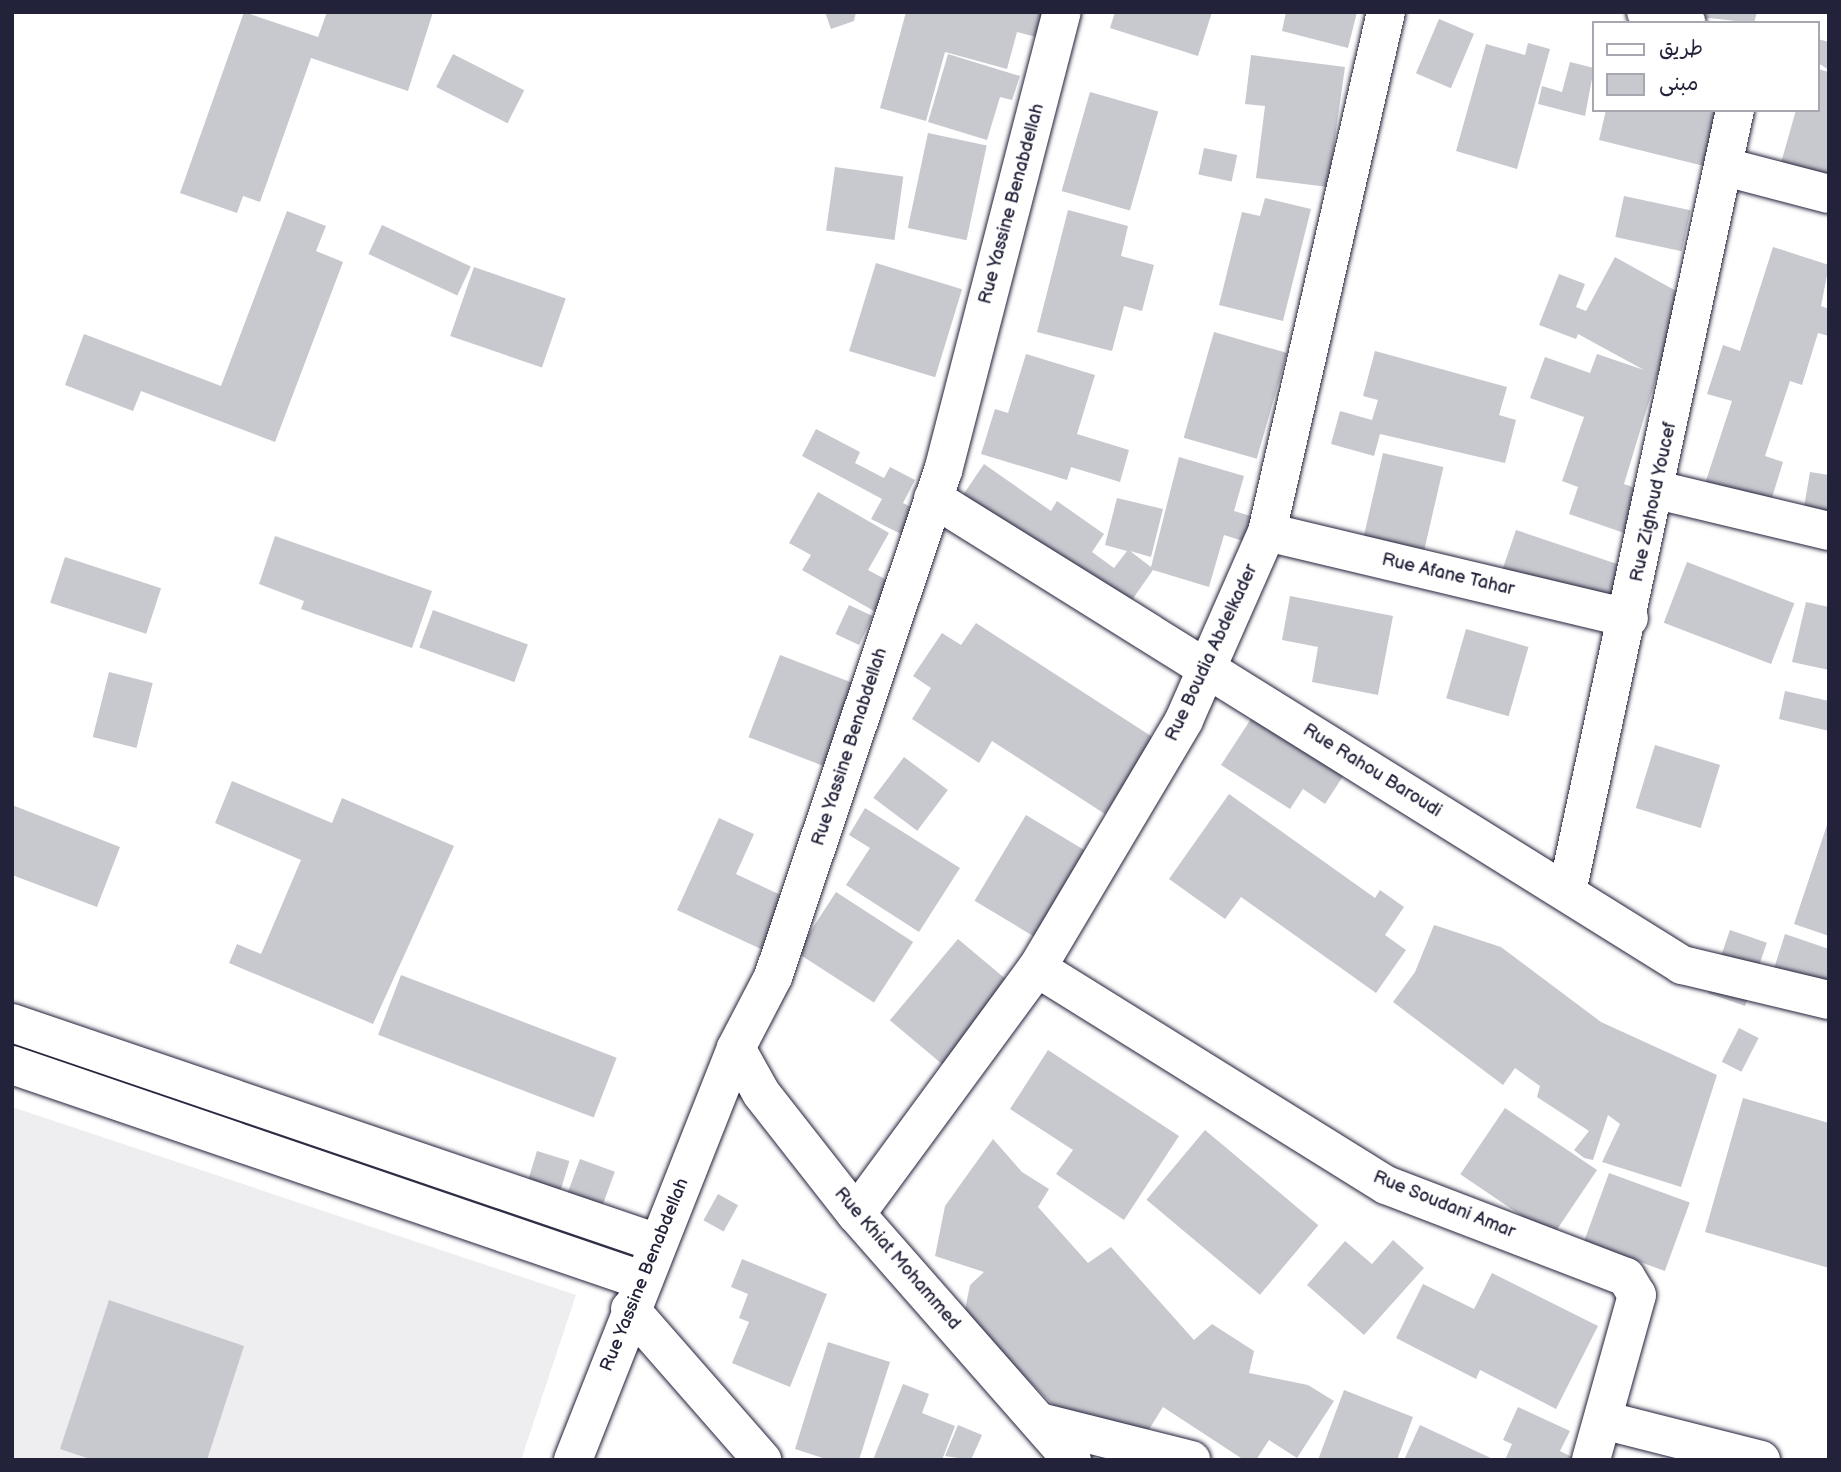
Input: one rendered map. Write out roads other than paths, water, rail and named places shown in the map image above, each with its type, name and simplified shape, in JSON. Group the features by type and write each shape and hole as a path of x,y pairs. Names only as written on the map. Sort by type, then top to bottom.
{"street":[{"name":"Rue Yassine Benabdellah","path":"573,1460 636,1295 736,1048 773,977 933,498 1062,12"},
{"name":"Rue Boudia Abdelkader","path":"856,1214 1037,968 1184,720 1267,532 1386,12"},
{"path":"1646,12 1680,21"},
{"name":"Rue Zighoud Youcef","path":"1567,892 1657,490 1735,112"},
{"path":"1725,167 1829,194"},
{"path":"1657,490 1829,531"},
{"name":"Rue Rahou Baroudi","path":"933,498 1682,964 1829,1000"},
{"name":"Rue Afane Tahar","path":"1267,532 1629,618"},
{"name":"Rue Soudani Amar","path":"1037,968 1386,1185 1626,1277 1637,1295 1591,1460"},
{"path":"12,1023 657,1243"},
{"name":"Rue Khiat Mohammed","path":"736,1048 761,1093 856,1214 1072,1460"},
{"path":"12,1065 636,1295 762,1460"},
{"path":"1603,1420 1761,1460"},
{"path":"1040,1422 1191,1460"}]}
